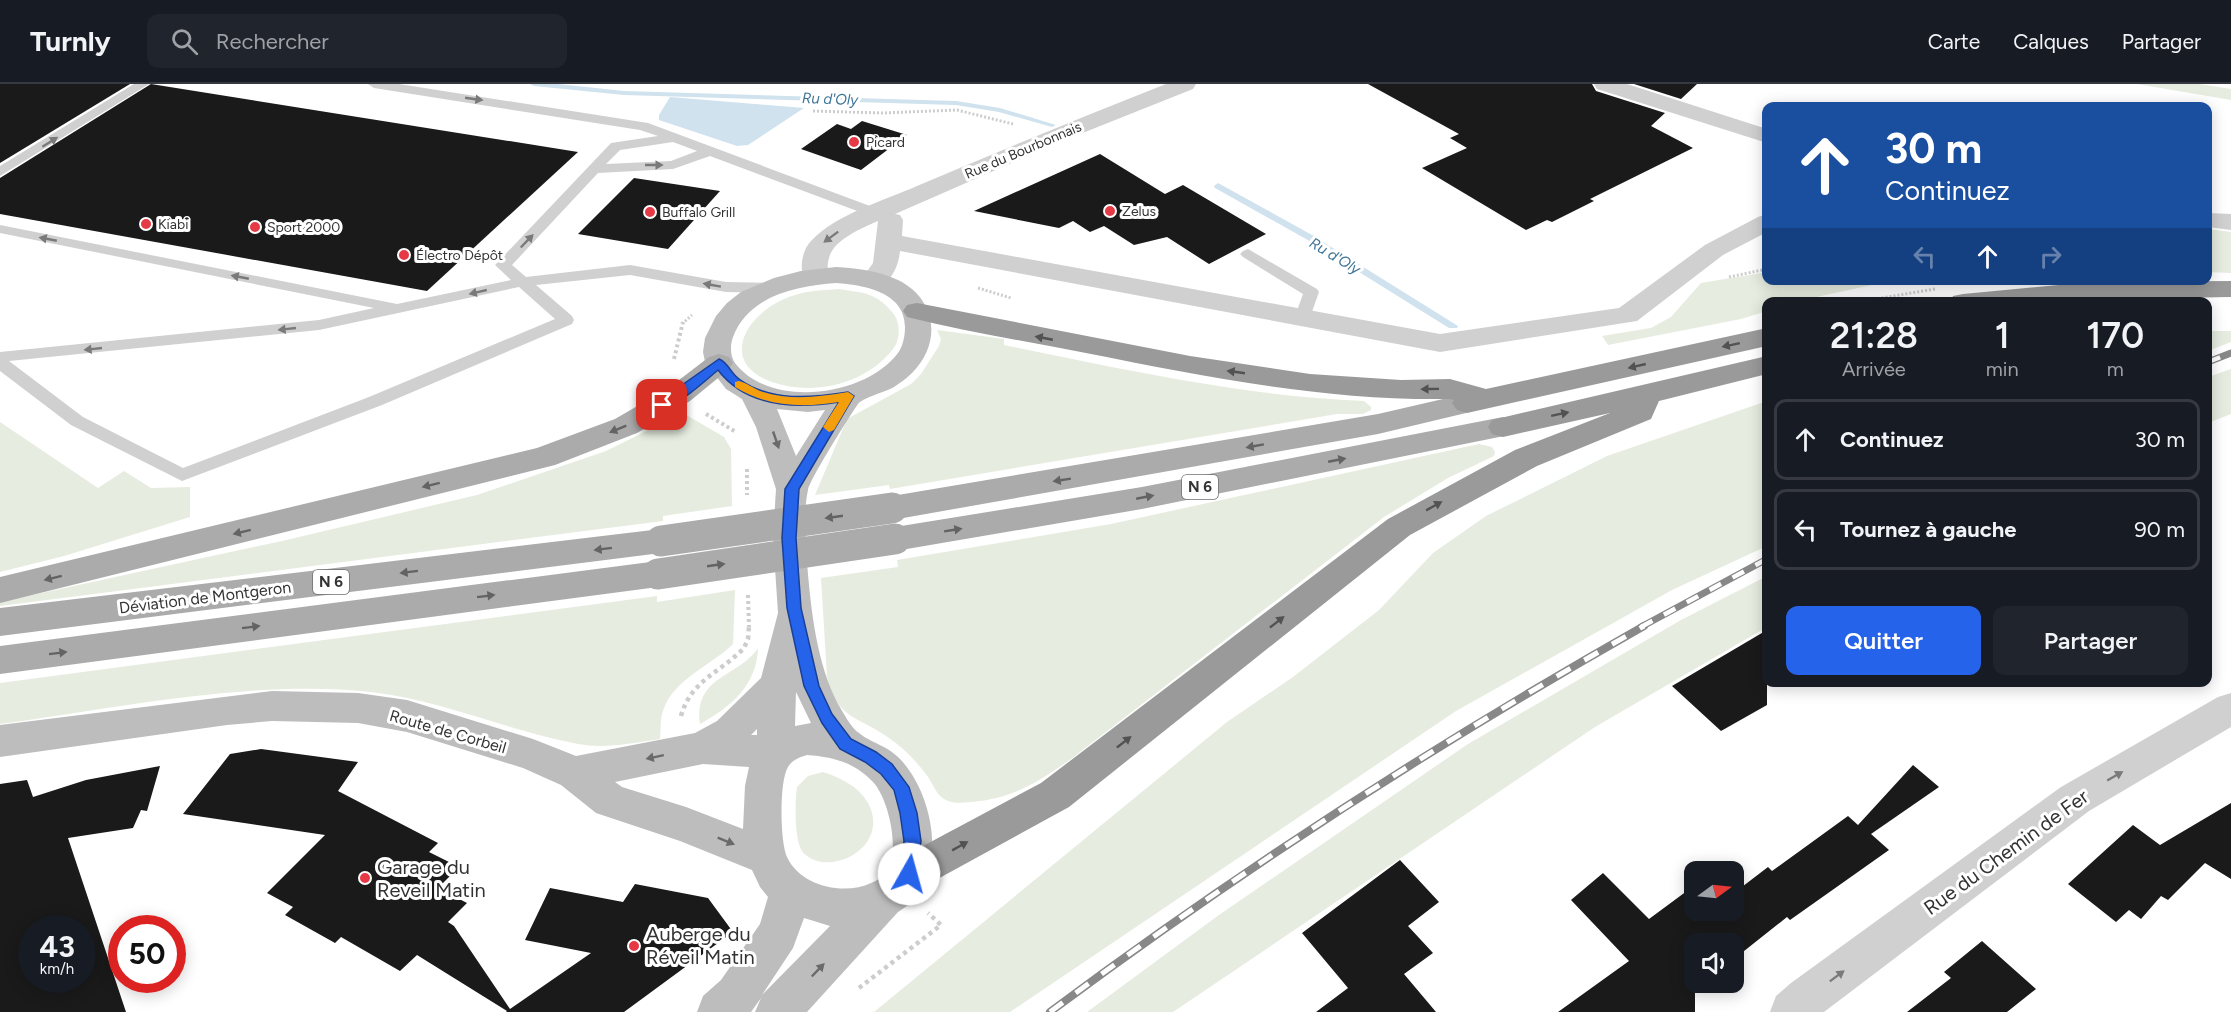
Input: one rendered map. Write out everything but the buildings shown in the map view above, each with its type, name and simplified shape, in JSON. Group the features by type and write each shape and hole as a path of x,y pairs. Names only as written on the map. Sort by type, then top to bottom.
{"highway":[{"path":"2004,297 2149,289 2231,289"},
{"path":"2212,310 2231,310"},
{"path":"917,311 1190,365 1310,383 1401,390 1450,389 1487,399"},
{"name":"N 6","path":"1456,406 1762,338"},
{"name":"N 6","path":"1503,427 1762,366"},
{"path":"895,888 1055,795 1399,527 1526,458 1641,412 1647,395"}],"main road":[{"path":"815,276 846,276 874,280 893,288 908,298 917,311 922,330 916,349 901,368 878,384 848,396 799,402 768,398 754,394 732,380 719,363 716,347 721,330 732,314 749,300 770,288 815,276"},
{"path":"0,590 544,457 626,426 680,394 719,363"},
{"path":"754,394 771,427 792,489 789,538 794,608 811,686 827,718 845,744"},
{"path":"792,489 848,396"},
{"name":"N 6","path":"893,524 1456,406"},
{"name":"N 6","path":"0,660 893,524 1142,498 1503,427"},
{"name":"Déviation de Montgeron","path":"0,622 660,558"},
{"path":"794,608 778,686 775,753 764,785 763,825 766,857 778,878 791,890 813,904 834,908 860,908 895,888"},
{"path":"575,773 692,734 730,732 778,686"},
{"name":"Route de Corbeil","path":"0,741 227,710 320,706 358,708 407,716 522,752 575,773 610,801 686,825 766,857"},
{"path":"692,734 775,753 790,744 807,739 824,739 845,744 871,757 886,769 901,787 909,813 913,841 895,888 777,1012"},
{"path":"719,1012 737,995 778,934 791,890"}],"street":[{"path":"1605,84 1762,134"},
{"name":"Rue du Bourbonnais","path":"815,276 815,260 821,244 836,232 873,212 902,202 1174,87"},
{"path":"874,280 886,264 889,222 902,202"},
{"path":"2212,220 2231,222"},
{"path":"888,241 1440,343 1627,315 1714,250 1762,225"},
{"name":"Rue du Chemin de Fer","path":"1792,1012 1807,998 2075,799 2231,708"}],"lane":[{"path":"0,172 143,84"},
{"path":"374,84 643,126 873,212"},
{"path":"0,363 77,421 182,474 245,452 493,353 566,320 503,265 616,146 673,138"},
{"path":"596,169 674,165 710,151"},
{"path":"0,229 400,309"},
{"path":"1248,254 1311,292 1302,319"},
{"path":"0,357 319,325 522,282 630,270 726,287 770,288"}],"path":[{"path":"813,111 882,113 957,110 1020,126 1047,140"},
{"path":"726,287 682,323 670,387 712,419 737,433 741,439"},
{"path":"747,463 747,497"},
{"path":"692,734 682,708 705,678 744,648 748,639 748,588"},
{"path":"856,990 941,925"}],"shaded area":[{"path":"2137,84 2199,84 2231,89 2231,100"},
{"path":"2212,230 2231,232 2231,273 2212,272"},
{"path":"1762,273 1762,285 1872,285 1816,297 1762,297 1762,313 1741,319 1608,345 1602,336 1651,328 1671,317 1701,283"},
{"path":"840,289 864,293 875,298 886,306 897,319 899,335 897,343 884,359 856,378 840,384 805,388 772,382 756,374 746,364 742,353 743,341 748,329 768,308 782,300 803,293"},
{"path":"937,330 1004,339 1004,345 1183,380 1273,394 1364,401 1371,407 1371,410 1363,414 1337,414 890,489 889,485 815,495 847,419 911,384 921,374 939,346 941,339"},
{"path":"2212,331 2231,331 2231,342 2212,349"},
{"path":"2231,369 2231,414 2212,421 2212,376"},
{"path":"1762,403 1762,548 1672,590 1456,711 1010,1012 874,1012 1227,722 1293,677 1379,610 1433,553 1486,516 1607,456"},
{"path":"683,413 724,437 731,449 732,506 663,516 663,521 0,606 0,602 282,541 477,495 606,451"},
{"path":"0,422 98,488 124,471 151,488 190,487 190,517 64,556 0,572"},
{"path":"1479,444 1492,447 1495,452 1494,456 1448,478 1384,517 1071,759 1035,782 1012,793 986,800 947,801 941,797 924,771 905,751 895,742 850,715 836,701 831,690 827,676 821,578 898,567 897,560 1111,524"},
{"path":"1762,579 1762,630 1595,727 1173,1012 1087,1012 1219,915 1468,744 1681,620"},
{"path":"735,590 733,644 675,690 663,711 660,739 609,746 578,744 397,696 326,689 280,689 186,697 0,724 0,683 657,596 657,602"},
{"path":"758,648 753,673 740,694 722,710 700,724 700,708 710,686 740,666"},
{"path":"823,772 854,787 864,797 873,815 873,827 864,846 845,859 834,862 822,862 806,855 799,845 796,829 797,787 808,776"}],"water":[{"path":"670,97 804,108 748,145 737,146 659,120 659,115"}],"waterway":[{"name":"Ru d'Oly","path":"534,84 624,93 956,103 1000,110 1052,125"},
{"name":"Ru d'Oly","path":"1218,186 1309,237 1453,326"}],"railway":[{"path":"2212,360 2231,353"},
{"path":"1641,627 1762,562"},
{"path":"1050,1012 1267,858 1491,715 1644,626"}],"slow traffic":[{"path":"739,384 754,394 783,401 816,402 848,396 829,427"}],"place":[{"name":"Picard","path":"854,142"},
{"name":"Zelus","path":"1110,211"},
{"name":"Buffalo Grill","path":"650,212"},
{"name":"Kiabi","path":"146,224"},
{"name":"Sport 2000","path":"255,227"},
{"name":"Électro Dépôt","path":"404,255"},
{"name":"Garage du Reveil Matin","path":"365,878"},
{"name":"Auberge du Réveil Matin","path":"634,946"}],"route":[{"path":"662,405 680,394 719,363 732,380 754,394 768,398 816,402 848,396 792,489 789,538 794,608 811,686 827,718 845,744 871,757 886,769 901,787 909,813 913,841 909,874"}]}
